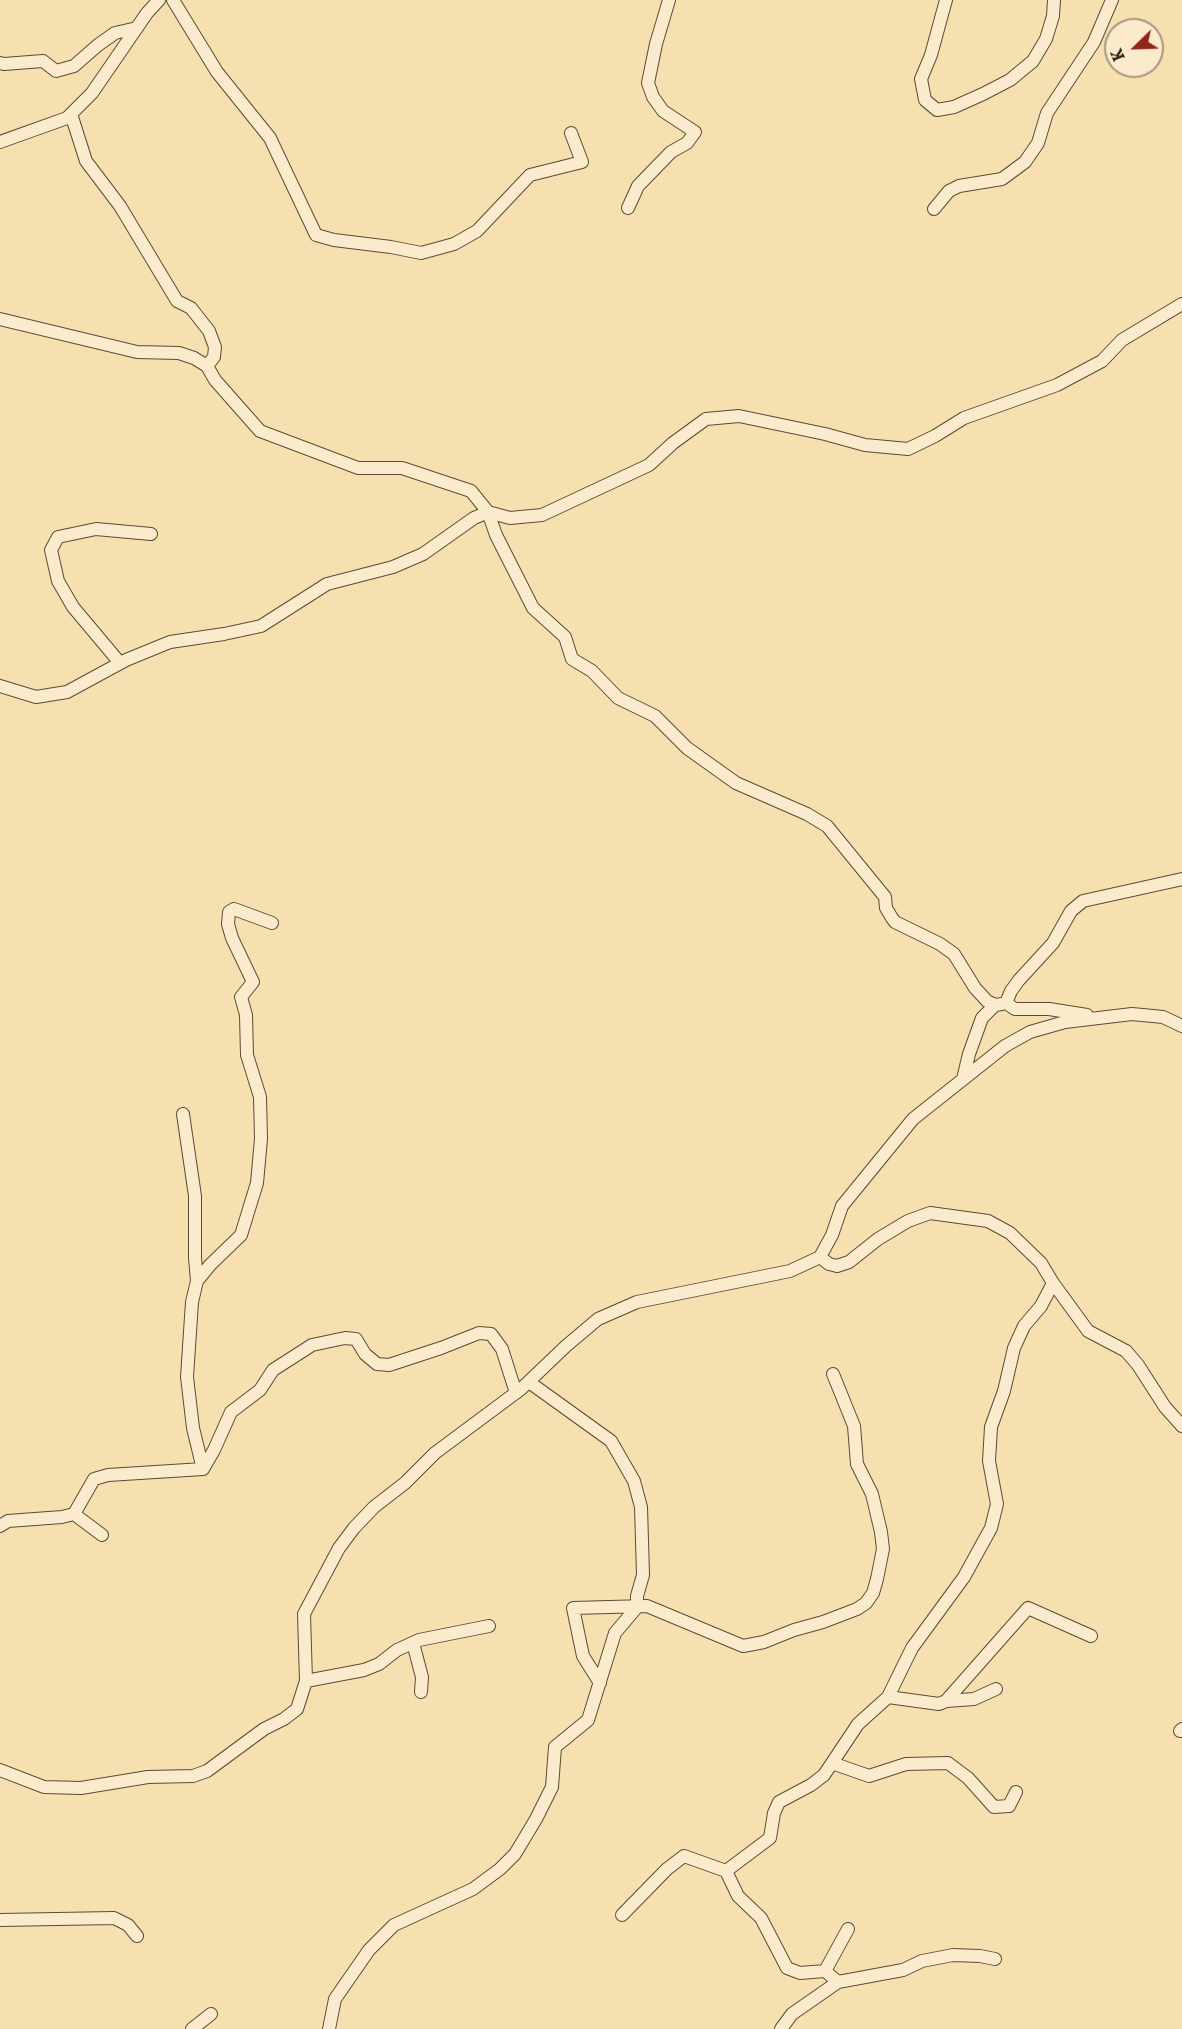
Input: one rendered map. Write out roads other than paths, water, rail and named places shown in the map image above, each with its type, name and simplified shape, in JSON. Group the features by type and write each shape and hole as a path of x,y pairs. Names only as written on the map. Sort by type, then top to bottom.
{"street":[{"path":"0,142 67,118 92,93 136,28 159,0"},
{"path":"173,0 218,72 270,138 316,235 333,240 421,253 454,244 477,231 530,175 582,162 571,133"},
{"path":"628,208 638,186 672,152 687,143 695,132 663,111 653,97 648,83 669,0"},
{"path":"946,0 931,55 921,79 926,100 936,110 954,107 983,94 1010,80 1033,61 1046,39 1053,16 1054,0"},
{"path":"934,209 949,191 959,186 1002,178 1025,162 1038,143 1047,113 1094,42 1112,0"},
{"path":"0,63 43,61 56,71 74,66 115,33 136,28"},
{"path":"71,114 86,161 120,206 177,301 191,308 209,331 215,347 214,357 207,366"},
{"path":"0,686 36,697 67,692 120,663 170,642 261,626 327,584 393,567 423,554 474,518 488,512 510,518 542,515 649,465 673,443 706,419 739,416 865,445 908,449 964,418 1058,386 1102,361 1122,340 1182,304"},
{"path":"0,319 137,352 178,353 194,358 207,366 215,380 260,431 358,468 402,468 471,491 488,512 496,536 533,608 565,637 572,659 592,671 618,698 655,716 687,748 736,783 807,814 827,826 885,897 886,908 891,918 954,954 975,988 987,1001 1015,1009 1049,1009 1102,1018"},
{"path":"120,663 73,607 58,581 51,550 58,537 96,529 151,534"},
{"path":"963,1079 969,1053 982,1018 1001,1004 1053,943 1071,911 1083,901 1182,879"},
{"path":"197,1281 241,1234 257,1183 261,1139 260,1097 247,1055 246,1015 241,997 253,982 232,938 228,924 229,912 234,909 272,923"},
{"path":"0,1770 44,1787 81,1788 148,1777 193,1776 207,1771 264,1729 284,1719 297,1709 306,1681 304,1614 339,1548 349,1535 374,1507 405,1483 435,1454 516,1393 598,1319 627,1306 683,1292 790,1271 820,1257 832,1235 842,1206 913,1119 1005,1046 1030,1032 1065,1022 1132,1014 1163,1017 1182,1026"},
{"path":"183,1114 195,1196 197,1281 192,1302 187,1377 193,1428 203,1469"},
{"path":"820,1257 829,1264 837,1266 849,1262 878,1239 930,1213 988,1221 1010,1233 1041,1263 1088,1331 1126,1351 1138,1365 1165,1407 1182,1426"},
{"path":"726,1871 770,1838 774,1813 779,1802 811,1785 824,1775 858,1724 888,1697 912,1648 964,1577 991,1528 997,1504 989,1461 991,1427 1004,1391 1014,1348 1024,1326 1041,1306 1053,1283"},
{"path":"203,1469 231,1412 260,1390 273,1370 312,1345 345,1338 356,1339 365,1354 377,1364 389,1365 478,1333 491,1334 502,1349 516,1393"},
{"path":"600,1683 583,1656 573,1608 646,1606 743,1646 764,1642 823,1622 857,1609 866,1603 878,1579 883,1549 881,1532 872,1494 857,1464 854,1426 833,1374"},
{"path":"329,2029 335,1999 369,1950 394,1925 473,1889 501,1869 515,1854 552,1787 555,1747 588,1720 615,1634 637,1607 637,1596 643,1575 641,1507 634,1481 611,1441 529,1382"},
{"path":"0,1526 8,1521 74,1514 94,1479 108,1474 203,1469"},
{"path":"74,1514 102,1536"},
{"path":"946,1701 1028,1608 1091,1636"},
{"path":"306,1681 364,1670 379,1664 397,1650 413,1643 489,1626"},
{"path":"413,1643 422,1677 421,1692"},
{"path":"888,1697 939,1704 946,1701 974,1699 996,1689"},
{"path":"832,1763 869,1776 906,1764 948,1763 968,1778 994,1807 1009,1806 1016,1792"},
{"path":"622,1915 667,1869 684,1856 726,1871 738,1896 761,1918 787,1968 800,1972 825,1971 837,1982"},
{"path":"0,1920 114,1918 128,1925 136,1936"},
{"path":"825,1971 848,1929"},
{"path":"781,2029 792,2014 837,1982 903,1970 922,1961 953,1955 994,1959"},
{"path":"192,2029 211,2014"}]}
